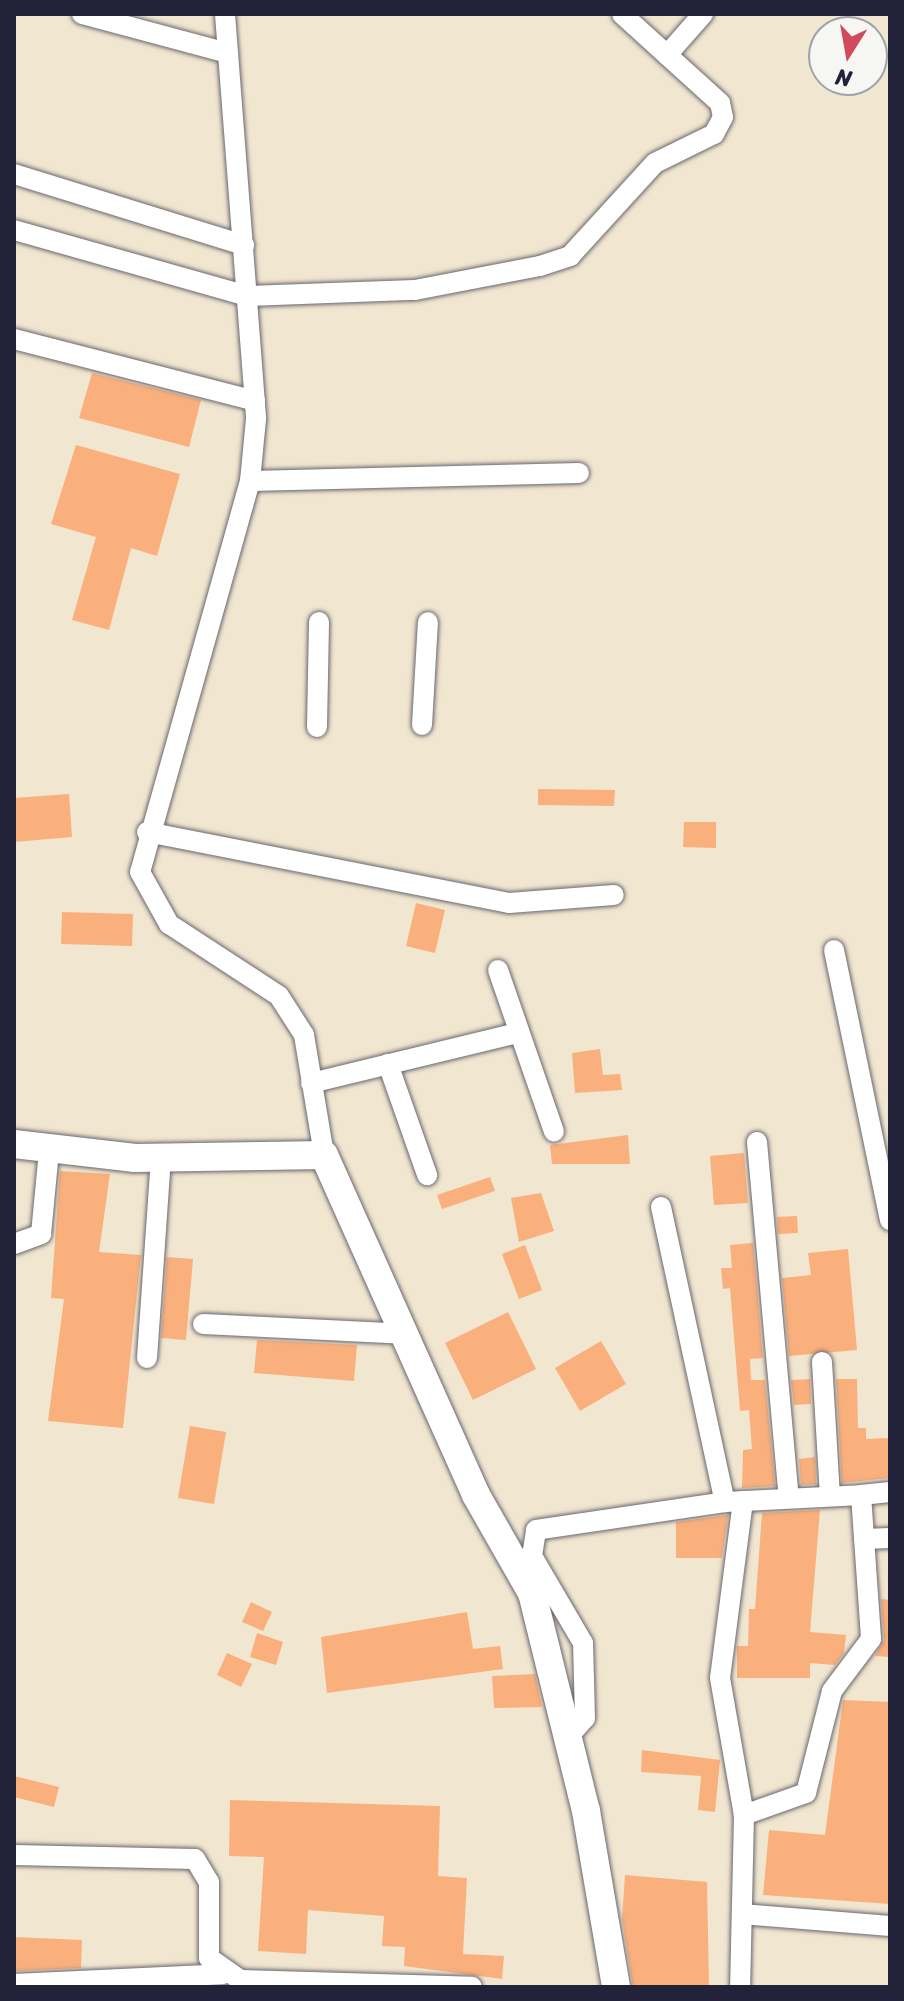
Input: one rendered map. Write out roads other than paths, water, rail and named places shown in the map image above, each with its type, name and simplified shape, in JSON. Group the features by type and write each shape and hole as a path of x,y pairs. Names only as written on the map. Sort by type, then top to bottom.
{"street":[{"path":"82,14 228,53"},
{"path":"225,14 255,401 250,481 147,832 140,872 157,913 279,996 304,1035 324,1155 476,1495 532,1593 568,1737 616,1987"},
{"path":"14,230 248,296 415,290 570,256 655,163 714,134 723,117 720,103 622,14"},
{"path":"667,55 703,14"},
{"path":"14,174 244,245"},
{"path":"14,339 255,401"},
{"path":"250,481 579,473"},
{"path":"317,727 319,622"},
{"path":"422,725 428,622"},
{"path":"147,832 509,903 614,895"},
{"path":"834,950 890,1220"},
{"path":"498,970 554,1132"},
{"path":"311,1083 518,1033"},
{"path":"388,1064 427,1175"},
{"path":"757,1142 789,1498"},
{"path":"14,1144 49,1151 161,1158 324,1155"},
{"path":"14,1244 41,1234 49,1151"},
{"path":"147,1358 161,1158"},
{"path":"661,1207 734,1502 720,1678 744,1815 740,1987"},
{"path":"203,1324 404,1334"},
{"path":"822,1362 830,1496"},
{"path":"568,1737 585,1718 583,1643 532,1556 536,1530 734,1502 890,1492"},
{"path":"744,1815 806,1793 832,1691 871,1639 861,1495"},
{"path":"864,1539 890,1538"},
{"path":"14,1855 195,1859 209,1882 209,1958 223,1974"},
{"path":"742,1914 890,1926"},
{"path":"14,1984 223,1974 472,1987"}]}
